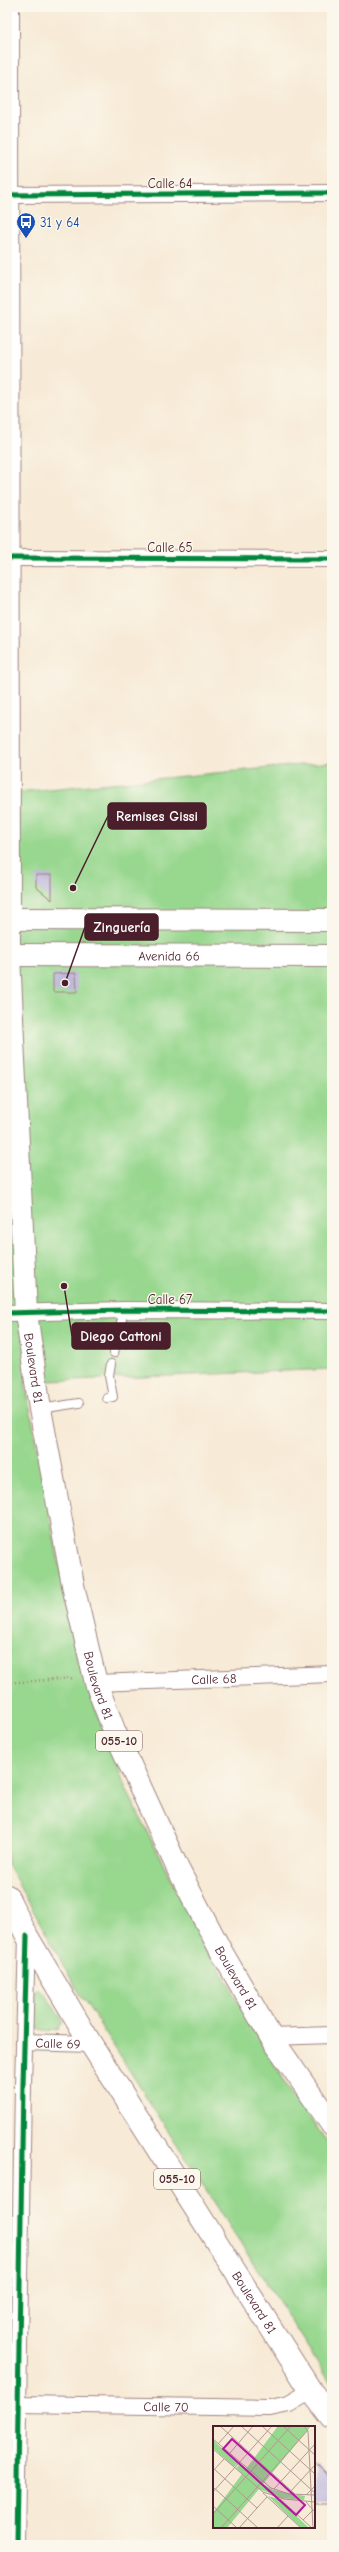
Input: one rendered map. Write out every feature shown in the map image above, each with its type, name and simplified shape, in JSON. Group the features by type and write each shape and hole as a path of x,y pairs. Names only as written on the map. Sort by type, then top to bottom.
{"main road":[{"name":"055-10","path":"8,7 8,955 17,1313"},
{"path":"8,919 332,920"},
{"name":"Avenida 66","path":"8,955 332,956"},
{"name":"Boulevard 81","path":"17,1313 40,1409 74,1590 95,1680 114,1730 178,1869 221,1951 271,2037 332,2125"},
{"name":"Boulevard 81","path":"7,1896 28,1936 91,2044 312,2391 332,2418"}],"street":[{"name":"Calle 64","path":"9,195 332,193"},
{"name":"Calle 65","path":"8,558 332,559"},
{"name":"Calle 67","path":"17,1313 124,1310 332,1311"},
{"name":"Calle 68","path":"95,1680 332,1674"},
{"path":"16,2545 17,2404 24,2042 28,1936"},
{"path":"271,2037 332,2035"},
{"name":"Calle 69","path":"24,2042 91,2044"},
{"name":"Calle 70","path":"17,2404 270,2408 289,2404 312,2391"}],"lane":[{"path":"114,1354 124,1310"},
{"path":"107,1398 113,1397 109,1376 112,1364"},
{"path":"40,1409 79,1403"}],"path":[{"path":"7,1683 95,1680"}],"green space":[{"path":"332,762 332,1369 25,1382 77,1659 126,1789 191,1919 293,2096 332,2148 332,2385 75,1986 7,1863 7,793"},
{"path":"38,1989 44,1992 63,2022 58,2030 41,2030 33,2023 29,2011 29,1995"}],"building":[{"path":"36,875 52,875 52,900 36,887"},
{"path":"76,973 77,992 53,992 53,974"},
{"path":"315,2462 332,2481 332,2504 315,2504"}],"cycle path":[{"path":"9,195 332,193"},
{"path":"7,558 332,559"},
{"path":"7,1313 124,1310 332,1311"},
{"path":"16,2545 23,2085 27,1936"}],"place":[{"name":"31 y 64","path":"26,239"},
{"name":"Remises Gissi","path":"73,888"},
{"name":"Zinguería","path":"65,983"},
{"name":"Diego Cattoni","path":"64,1286"}]}
